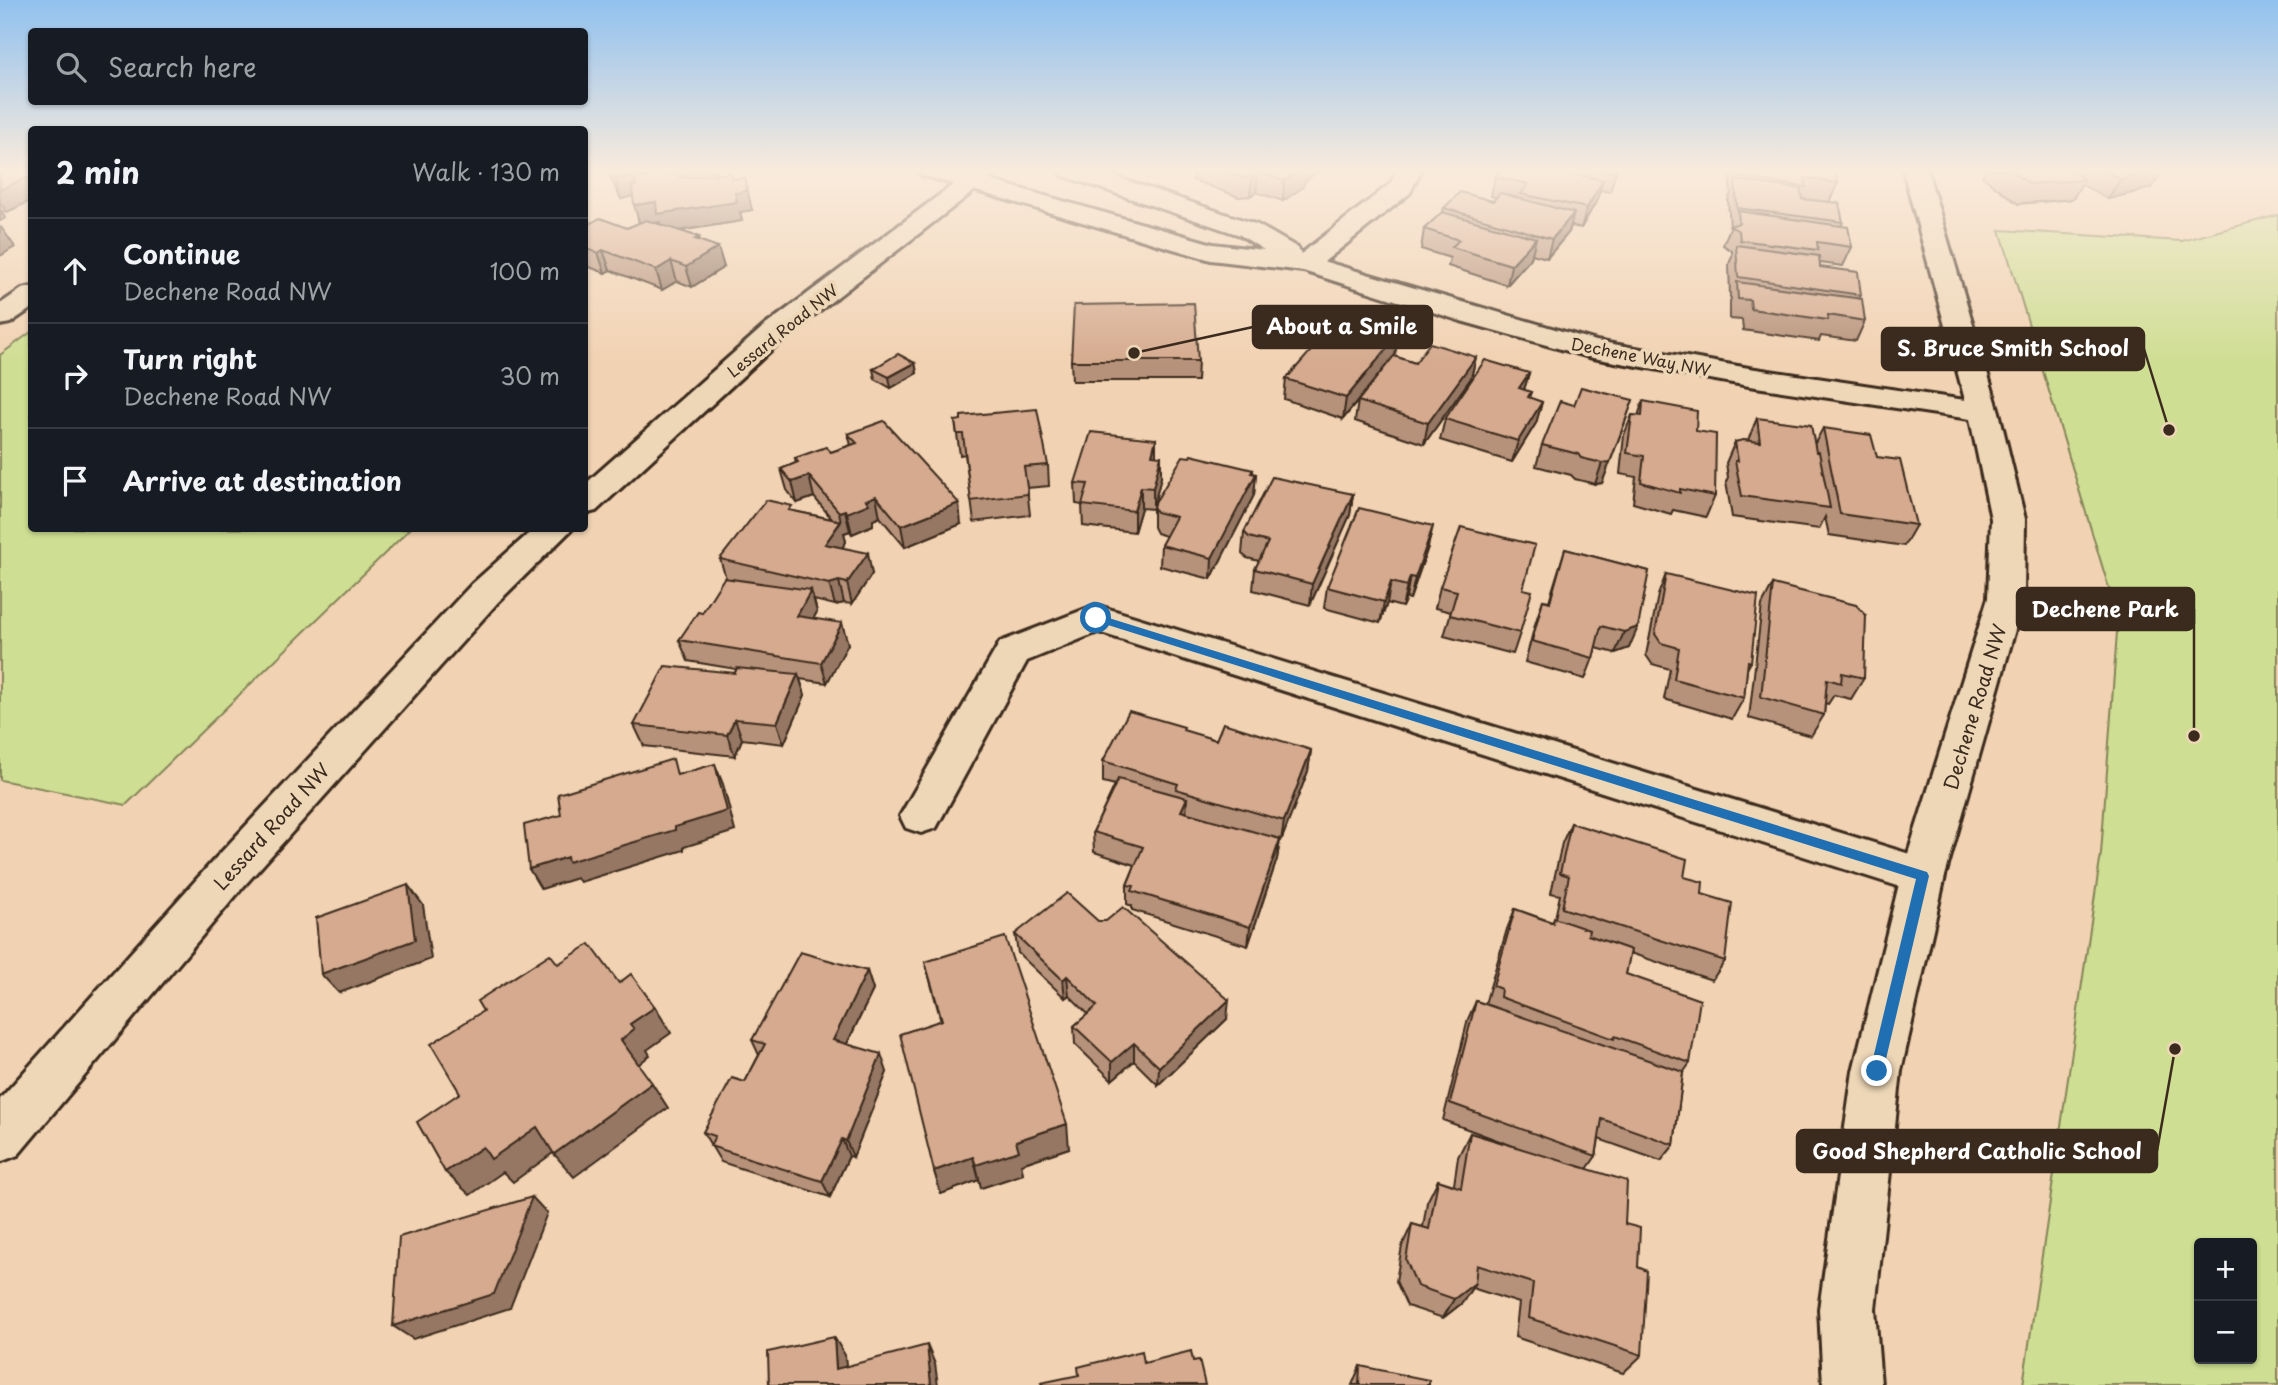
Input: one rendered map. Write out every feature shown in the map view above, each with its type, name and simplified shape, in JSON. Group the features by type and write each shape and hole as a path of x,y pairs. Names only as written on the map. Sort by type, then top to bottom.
{"street":[{"name":"Lessard Road NW","path":"588,499 773,333 903,235"},
{"name":"Dechene Way NW","path":"1159,235 1212,252 1306,263 1471,315 1593,349 1749,377 1984,412"},
{"name":"Dechene Way NW","path":"1257,235 1306,263"},
{"path":"1306,263 1342,235"},
{"name":"Dechene Road NW","path":"1853,1385 1847,1309 1877,1071 1923,876 2006,598 2008,519 1984,412 1933,235"},
{"path":"0,317 28,298"},
{"name":"Lessard Road NW","path":"0,1137 264,834 485,593 552,532"},
{"path":"921,816 1013,652 1096,618 1923,876"}],"green space":[{"path":"2001,235 2077,235 2182,241 2206,235 2278,235 2278,1385 2023,1385 2101,854 2118,618"},
{"path":"28,334 28,532 407,532 126,805 0,780 0,355"}],"building":[{"path":"588,235 692,235 699,237 695,239 718,247 686,267 671,261 656,270 603,250 598,253 588,249"},
{"path":"1442,235 1524,235 1536,238 1511,265 1452,247 1459,240"},
{"path":"1537,235 1556,235 1552,239"},
{"path":"1739,235 1850,235 1852,247 1817,242 1818,250 1740,240"},
{"path":"1736,245 1819,256 1820,267 1858,272 1861,295 1738,277"},
{"path":"1737,282 1862,299 1865,321 1828,315 1828,320 1751,309 1750,300 1738,299"},
{"path":"1194,303 1198,361 1071,361 1074,305"},
{"path":"1360,323 1399,334 1346,398 1286,379 1324,336 1343,342"},
{"path":"1430,343 1476,357 1428,423 1358,401 1394,356 1415,363"},
{"path":"898,354 915,363 889,377 873,369"},
{"path":"1485,360 1529,373 1519,388 1531,392 1528,397 1542,402 1518,441 1445,419"},
{"path":"1581,387 1633,400 1610,462 1581,458 1578,454 1542,445 1560,401 1574,405"},
{"path":"1643,401 1697,411 1696,431 1716,434 1715,496 1680,489 1680,493 1641,482 1644,456 1627,453 1632,415 1642,416"},
{"path":"1037,409 1048,465 1024,467 1028,494 971,501 963,434 957,434 955,421 961,420 961,416"},
{"path":"1757,418 1811,425 1830,508 1742,496 1735,461 1738,461 1735,442 1760,442"},
{"path":"884,421 959,503 901,526 876,496 866,500 869,504 847,513 845,510 839,512 809,476 792,482 781,469 798,462 795,458 826,447 831,452 857,443 848,434"},
{"path":"1823,428 1871,435 1877,457 1900,460 1916,525 1840,514"},
{"path":"1091,432 1156,439 1152,455 1161,456 1153,488 1141,487 1134,511 1082,505 1088,484 1075,483"},
{"path":"1191,455 1253,470 1251,473 1256,474 1212,558 1161,545 1176,517 1156,512 1153,506 1183,456"},
{"path":"1272,477 1353,494 1312,584 1255,569 1268,542 1249,537 1244,532"},
{"path":"766,500 792,506 789,510 841,521 825,544 868,553 847,583 839,581 829,584 720,559"},
{"path":"1359,508 1433,526 1415,578 1410,577 1407,586 1391,582 1384,602 1327,587"},
{"path":"1461,527 1535,545 1523,589 1532,591 1520,633 1450,615 1457,591 1440,587"},
{"path":"1565,549 1649,571 1638,627 1624,632 1601,626 1593,658 1532,641 1543,600 1550,602"},
{"path":"1666,574 1758,596 1744,698 1674,679 1679,648 1661,643 1655,634"},
{"path":"724,578 811,590 797,616 842,623 821,663 679,640 698,612 702,613"},
{"path":"1773,584 1856,605 1866,615 1864,678 1842,673 1841,683 1827,679 1824,715 1761,697"},
{"path":"665,666 735,673 737,668 798,674 777,723 735,719 727,735 634,725"},
{"path":"1129,711 1184,727 1183,730 1216,740 1223,723 1311,750 1284,821 1176,789 1178,784 1103,761"},
{"path":"673,759 677,775 715,764 727,811 675,827 675,830 568,862 567,857 529,869 524,825 561,815 558,794"},
{"path":"1118,779 1187,798 1181,811 1280,839 1250,927 1132,891 1134,886 1127,885 1143,847 1093,832"},
{"path":"1571,823 1687,859 1684,877 1703,882 1702,894 1732,903 1725,961 1562,908 1569,876 1560,873"},
{"path":"408,885 415,940 321,974 316,918"},
{"path":"1067,893 1098,921 1106,921 1123,907 1229,1000 1159,1067 1134,1043 1112,1062 1074,1026 1097,1006 1067,976 1063,980 1015,934"},
{"path":"1515,909 1553,923 1554,918 1589,930 1588,935 1631,950 1626,974 1700,1000 1690,1063 1615,1036 1614,1039 1500,997 1501,989 1493,986"},
{"path":"1005,937 1067,1124 1016,1141 1019,1151 976,1165 973,1157 934,1171 900,1034 942,1020 925,962"},
{"path":"590,944 619,983 631,974 655,1007 630,1024 634,1029 621,1040 652,1083 554,1154 537,1127 491,1159 483,1147 445,1172 417,1122 460,1093 431,1044 483,1011 477,1001 550,954 558,964"},
{"path":"800,952 867,971 833,1040 881,1054 846,1141 842,1139 822,1181 710,1146 715,1136 703,1132 732,1078 745,1082 765,1044 752,1040"},
{"path":"1476,1001 1683,1072 1674,1145 1602,1119 1596,1156 1450,1103"},
{"path":"1470,1133 1627,1181 1625,1224 1640,1228 1638,1267 1647,1271 1642,1355 1529,1318 1533,1283 1477,1265 1475,1283 1454,1299 1417,1286 1406,1260 1412,1224 1429,1229 1438,1180 1461,1188"},
{"path":"532,1197 494,1294 393,1326 399,1237"},
{"path":"834,1337 836,1369 927,1345 931,1385 769,1385 768,1352"},
{"path":"1142,1351 1144,1363 1191,1351 1193,1361 1199,1360 1205,1385 1041,1383 1079,1375 1078,1367"},
{"path":"1360,1366 1429,1380 1429,1385 1359,1385"}],"place":[{"name":"About a Smile","path":"1134,353"},
{"name":"S. Bruce Smith School","path":"2169,430"},
{"name":"Dechene Park","path":"2194,736"},
{"name":"Good Shepherd Catholic School","path":"2175,1049"}],"route":[{"path":"1096,618 1923,876 1877,1071"}]}
